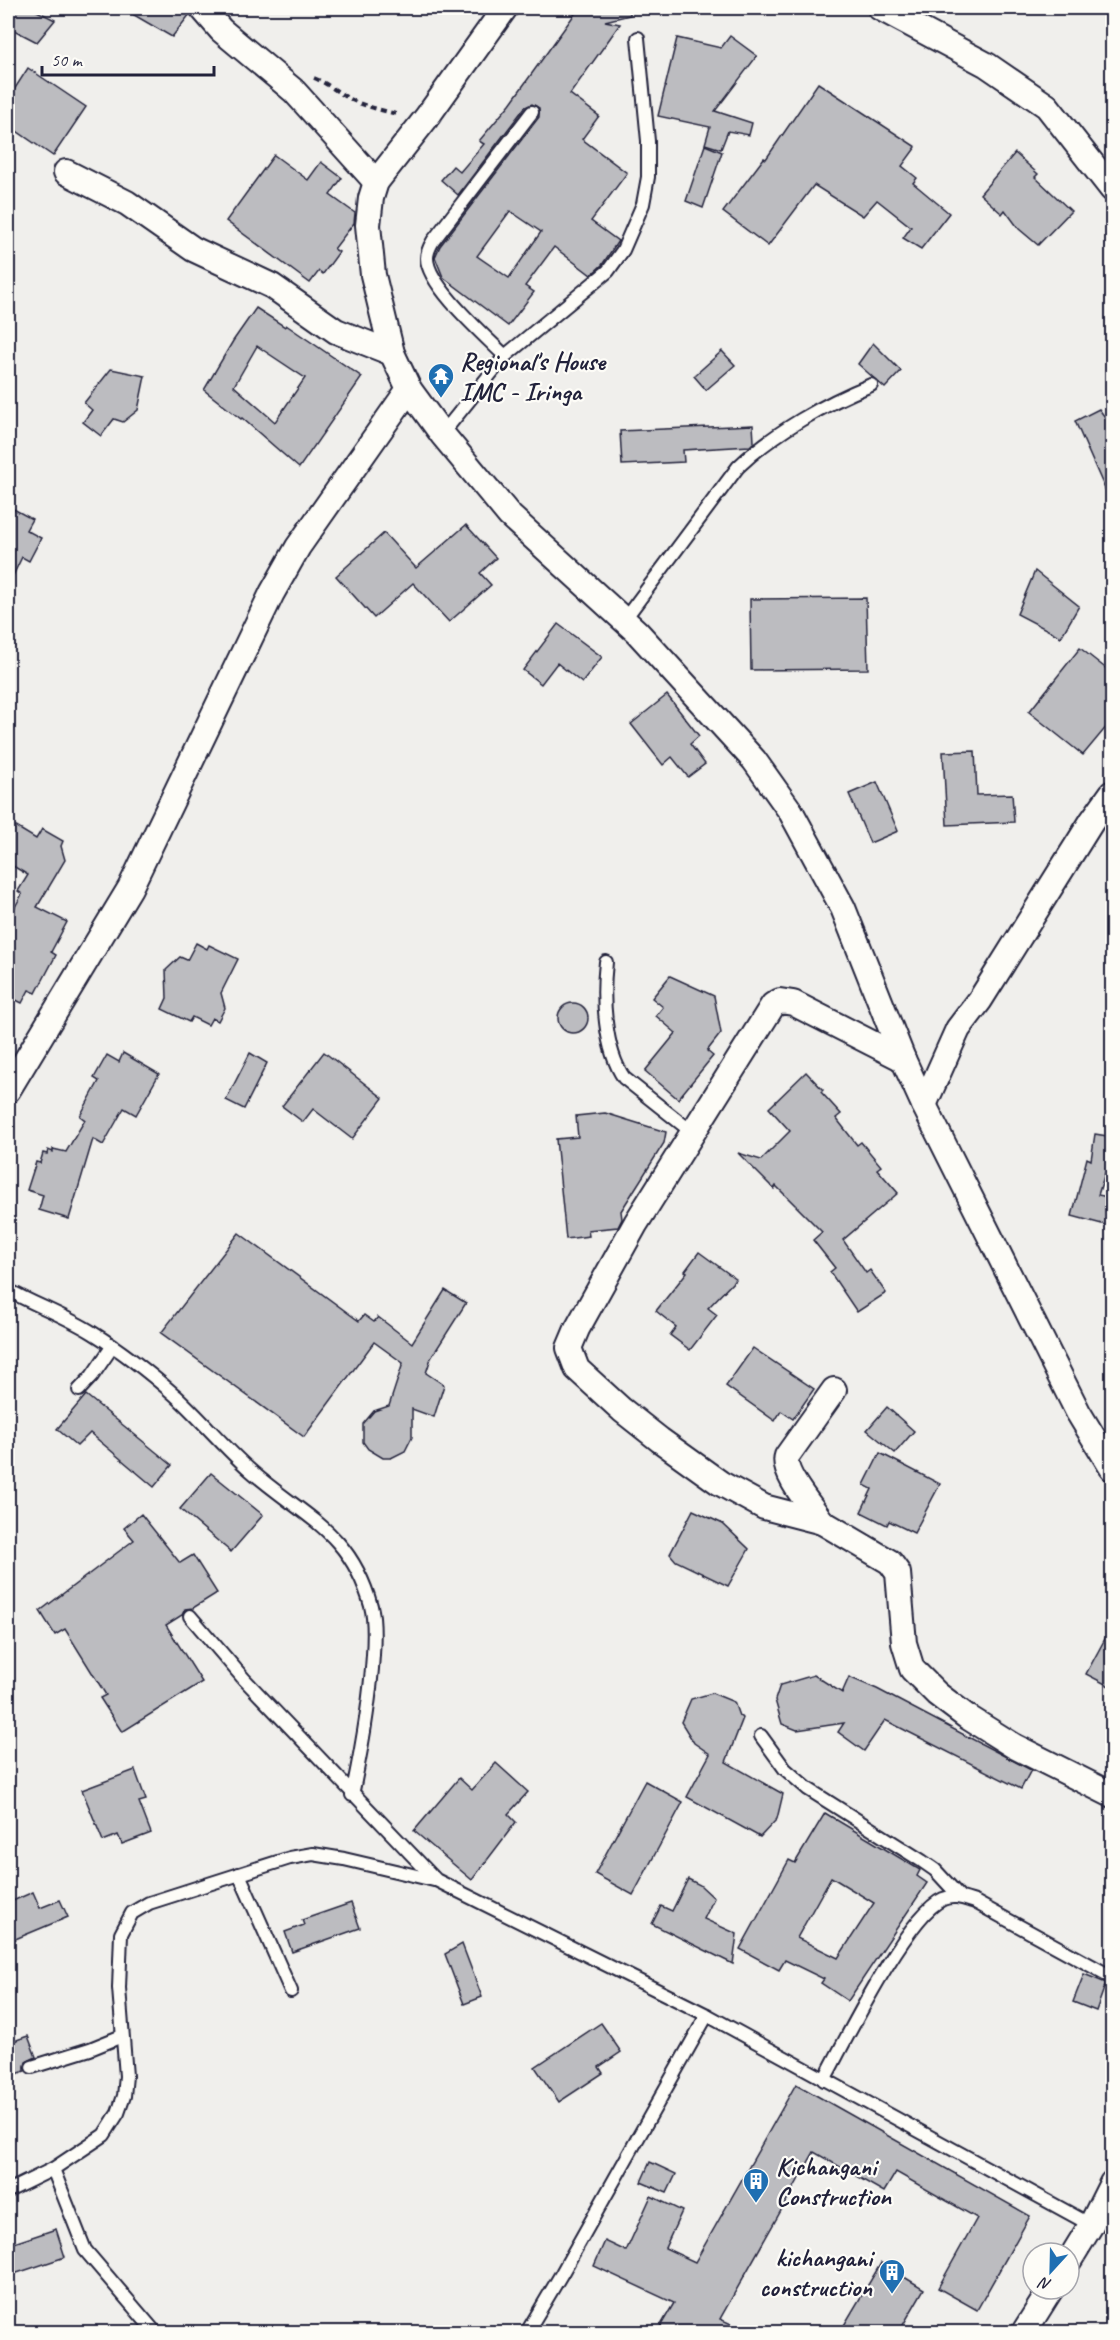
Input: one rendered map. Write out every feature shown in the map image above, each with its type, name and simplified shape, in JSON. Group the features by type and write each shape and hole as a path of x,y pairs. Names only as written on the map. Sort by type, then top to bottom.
{"street":[{"path":"202,8 221,30 294,91 376,182"},
{"path":"506,8 427,117 376,182 371,198 368,225 373,275 392,353 409,389 442,434 510,516 624,620 660,657 754,760 791,812 843,908 903,1059 924,1105 1078,1412 1113,1468"},
{"path":"882,8 987,65 1047,106 1113,189"},
{"path":"66,172 127,203 193,249 272,286 336,331 392,353"},
{"path":"8,1090 130,888 272,593 298,547 409,389"},
{"path":"924,1105 957,1029 980,1000 1092,821 1113,793"},
{"path":"903,1059 793,1003 780,1001 768,1010 636,1223 577,1329 570,1343 573,1361 577,1369 622,1410 720,1483 764,1507 822,1522 883,1557 895,1567 898,1573 904,1643 912,1669 937,1694 966,1716 1014,1746 1113,1795"},
{"path":"822,1522 788,1472 785,1462 834,1390"},
{"path":"1081,2241 1113,2183"},
{"path":"1024,2332 1043,2301"}],"lane":[{"path":"442,434 505,356 608,271 623,250 643,204 648,177 648,141 638,38"},
{"path":"505,356 447,297 429,268 427,258 433,241 532,112"},
{"path":"624,620 738,467 752,454 829,405 871,385"},
{"path":"606,962 604,984 607,1028 617,1068 624,1078 692,1132"},
{"path":"8,1290 92,1332 176,1396 252,1472 323,1527 343,1546 356,1565 372,1607 374,1640 372,1681 364,1739 352,1795"},
{"path":"79,1390 112,1347"},
{"path":"190,1616 244,1679 352,1795 436,1880"},
{"path":"761,1736 785,1769 808,1789 934,1870 960,1897"},
{"path":"8,2190 53,2169 104,2135 118,2113 124,2096 126,2076 119,1988 121,1934 132,1913 149,1903 290,1858 313,1854 344,1858 436,1880 707,2015 1091,2225"},
{"path":"239,1874 291,1991"},
{"path":"825,2080 868,1998 902,1944 931,1907 944,1899 960,1897 975,1902 1113,1977"},
{"path":"527,2332 707,2015"},
{"path":"32,2067 90,2049 122,2036"},
{"path":"53,2169 85,2250 155,2332"}],"path":[{"path":"308,75 327,83 350,99 364,105 399,115 427,117"}],"building":[{"path":"8,8 31,8 55,20 37,42 8,27"},
{"path":"122,8 180,8 190,14 172,37"},
{"path":"579,8 630,8 630,15 605,21 620,24 570,94 599,116 582,139 627,173 591,221 618,241 602,265 591,275 554,247 525,286 534,292 508,326 443,277 435,257 440,246 539,117 539,108 532,104 525,107 458,195 441,180 453,166 460,172 484,144 479,141 510,104","holes":["510,211 541,232 509,278 477,256"]},
{"path":"730,36 757,56 715,111 752,123 749,135 728,131 721,149 705,144 710,127 658,116 677,38 721,48"},
{"path":"28,68 86,107 53,156 8,125 8,99"},
{"path":"818,83 916,147 902,166 917,178 913,183 949,213 921,249 903,238 911,227 877,200 863,216 814,185 768,246 723,212 764,158 766,159"},
{"path":"705,145 722,152 703,208 686,201"},
{"path":"1015,153 1038,174 1035,177 1071,211 1038,245 1019,229 1005,210 1002,214 980,194"},
{"path":"274,155 308,180 321,162 342,178 330,195 355,213 354,223 334,249 339,252 323,274 319,271 310,283 226,221"},
{"path":"256,308 285,327 286,325 362,377 299,468 242,418 204,390","holes":["257,346 305,378 275,422 234,386"]},
{"path":"873,343 901,371 885,388 858,364"},
{"path":"722,351 735,365 706,390 694,376"},
{"path":"111,369 145,376 138,410 123,422 114,419 101,436 83,422 92,410 84,403"},
{"path":"1099,409 1113,428 1113,507 1075,421"},
{"path":"753,425 754,442 750,446 683,450 684,462 622,465 620,431"},
{"path":"8,506 32,519 26,530 41,538 29,561 22,557 8,586"},
{"path":"466,525 496,558 480,573 491,585 449,622 413,583 374,618 336,576 384,533 416,568"},
{"path":"1035,571 1079,606 1061,637 1017,614"},
{"path":"866,598 868,669 751,670 750,599"},
{"path":"558,624 602,657 582,683 557,663 541,684 523,670"},
{"path":"1080,648 1113,674 1113,719 1083,755 1029,712"},
{"path":"667,695 699,736 690,744 705,764 688,777 672,757 663,765 631,724"},
{"path":"975,751 977,795 1012,794 1014,822 947,825 943,752"},
{"path":"877,782 898,831 870,843 849,794"},
{"path":"8,822 36,839 42,829 63,841 61,846 65,860 37,907 67,922 51,952 56,955 36,993 29,990 22,1003 8,996 8,920 22,894 18,891 28,875 8,863"},
{"path":"196,943 207,949 209,945 238,959 221,993 225,1008 218,1021 212,1018 208,1025 192,1017 189,1022 162,1009 167,998 166,970 180,957 187,960"},
{"path":"670,976 714,996 721,1033 707,1051 713,1056 678,1099 645,1071 676,1033 656,1016 663,1007 652,998"},
{"path":"573,1003 584,1007 588,1018 584,1029 573,1033 562,1029 558,1018 562,1007"},
{"path":"324,1052 383,1098 352,1139 313,1109 303,1122 282,1106"},
{"path":"123,1053 159,1074 136,1115 124,1108 103,1145 93,1139 69,1219 39,1210 43,1195 27,1190 36,1162 40,1163 43,1153 47,1154 48,1150 66,1152 85,1120 80,1116 99,1081 94,1078 107,1055 119,1062"},
{"path":"250,1053 267,1063 244,1109 226,1100"},
{"path":"806,1072 841,1114 836,1118 857,1145 861,1142 881,1166 877,1169 898,1193 843,1240 866,1273 870,1270 886,1293 857,1312 830,1272 835,1268 813,1240 822,1232 776,1186 774,1189 738,1153 761,1160 790,1131 769,1108"},
{"path":"605,1113 666,1132 664,1143 621,1211 622,1219 618,1227 588,1230 589,1236 566,1239 556,1139 578,1137 576,1116"},
{"path":"1095,1134 1113,1137 1113,1148 1098,1195 1113,1198 1113,1227 1072,1216 1087,1158 1091,1160"},
{"path":"239,1233 359,1321 364,1315 374,1322 378,1317 412,1343 445,1290 466,1303 431,1358 426,1373 444,1385 434,1417 412,1409 412,1437 405,1451 391,1458 383,1458 368,1449 363,1442 363,1424 374,1411 389,1406 403,1363 374,1342 304,1437 161,1333"},
{"path":"699,1252 736,1279 708,1308 717,1315 690,1350 670,1335 676,1327 656,1311 687,1272 685,1271"},
{"path":"753,1348 814,1389 793,1419 781,1411 775,1421 726,1386"},
{"path":"86,1395 172,1465 154,1487 90,1433 77,1446 57,1429"},
{"path":"887,1407 914,1431 895,1453 867,1430"},
{"path":"880,1453 940,1484 914,1533 889,1521 887,1525 861,1512 872,1489 864,1485"},
{"path":"211,1473 263,1515 231,1552 180,1509"},
{"path":"693,1510 723,1524 749,1549 728,1586 676,1561 670,1554"},
{"path":"141,1514 180,1563 193,1555 217,1593 193,1608 185,1609 182,1615 166,1625 202,1682 122,1732 100,1698 106,1695 65,1629 55,1635 40,1611 134,1540 124,1528"},
{"path":"1113,1624 1113,1688 1086,1674"},
{"path":"814,1675 842,1693 849,1677 877,1689 1031,1770 1021,1789 885,1720 864,1751 838,1732 844,1723 797,1730 782,1724 775,1700 780,1685"},
{"path":"712,1693 734,1702 739,1716 743,1718 726,1762 783,1794 777,1819 760,1837 687,1797 710,1754 694,1743 681,1722 691,1699"},
{"path":"496,1763 528,1792 508,1814 516,1822 472,1880 414,1831 459,1778 472,1790"},
{"path":"135,1770 146,1800 139,1802 151,1833 122,1844 118,1835 103,1841 82,1790"},
{"path":"645,1781 683,1802 633,1895 595,1874"},
{"path":"825,1813 920,1870 917,1876 927,1883 848,2001 821,1983 824,1979 785,1960 779,1970 740,1949 789,1860 795,1863","holes":["831,1877 874,1903 838,1958 797,1938"]},
{"path":"688,1879 700,1885 714,1898 704,1919 737,1934 733,1964 652,1924 661,1906 672,1911"},
{"path":"33,1892 40,1908 60,1900 68,1917 13,1940 8,1927 8,1903"},
{"path":"351,1903 360,1928 292,1952 285,1932 304,1925 302,1920"},
{"path":"462,1944 482,1997 464,2004 445,1954"},
{"path":"1084,1974 1106,1983 1096,2011 1073,2002"},
{"path":"601,2023 621,2052 599,2067 603,2073 559,2102 535,2067"},
{"path":"28,2036 36,2057 26,2062 25,2071 8,2077 8,2043"},
{"name":"Kichangani Construction","path":"796,2084 1030,2216 977,2310 938,2288 977,2218 896,2172 884,2192 814,2152 720,2319 749,2332 657,2332 674,2303 594,2266 605,2241 626,2251 651,2196 682,2211 665,2248 695,2262"},
{"path":"650,2162 676,2174 667,2193 641,2182"},
{"path":"56,2229 65,2257 8,2276 8,2245"},
{"name":"kichangani construction","path":"881,2263 924,2289 899,2332 840,2332"}],"place":[{"name":"Regional's House IMC - Iringa","path":"441,399"},
{"name":"Kichangani Construction","path":"756,2204"},
{"name":"kichangani construction","path":"892,2295"}]}
